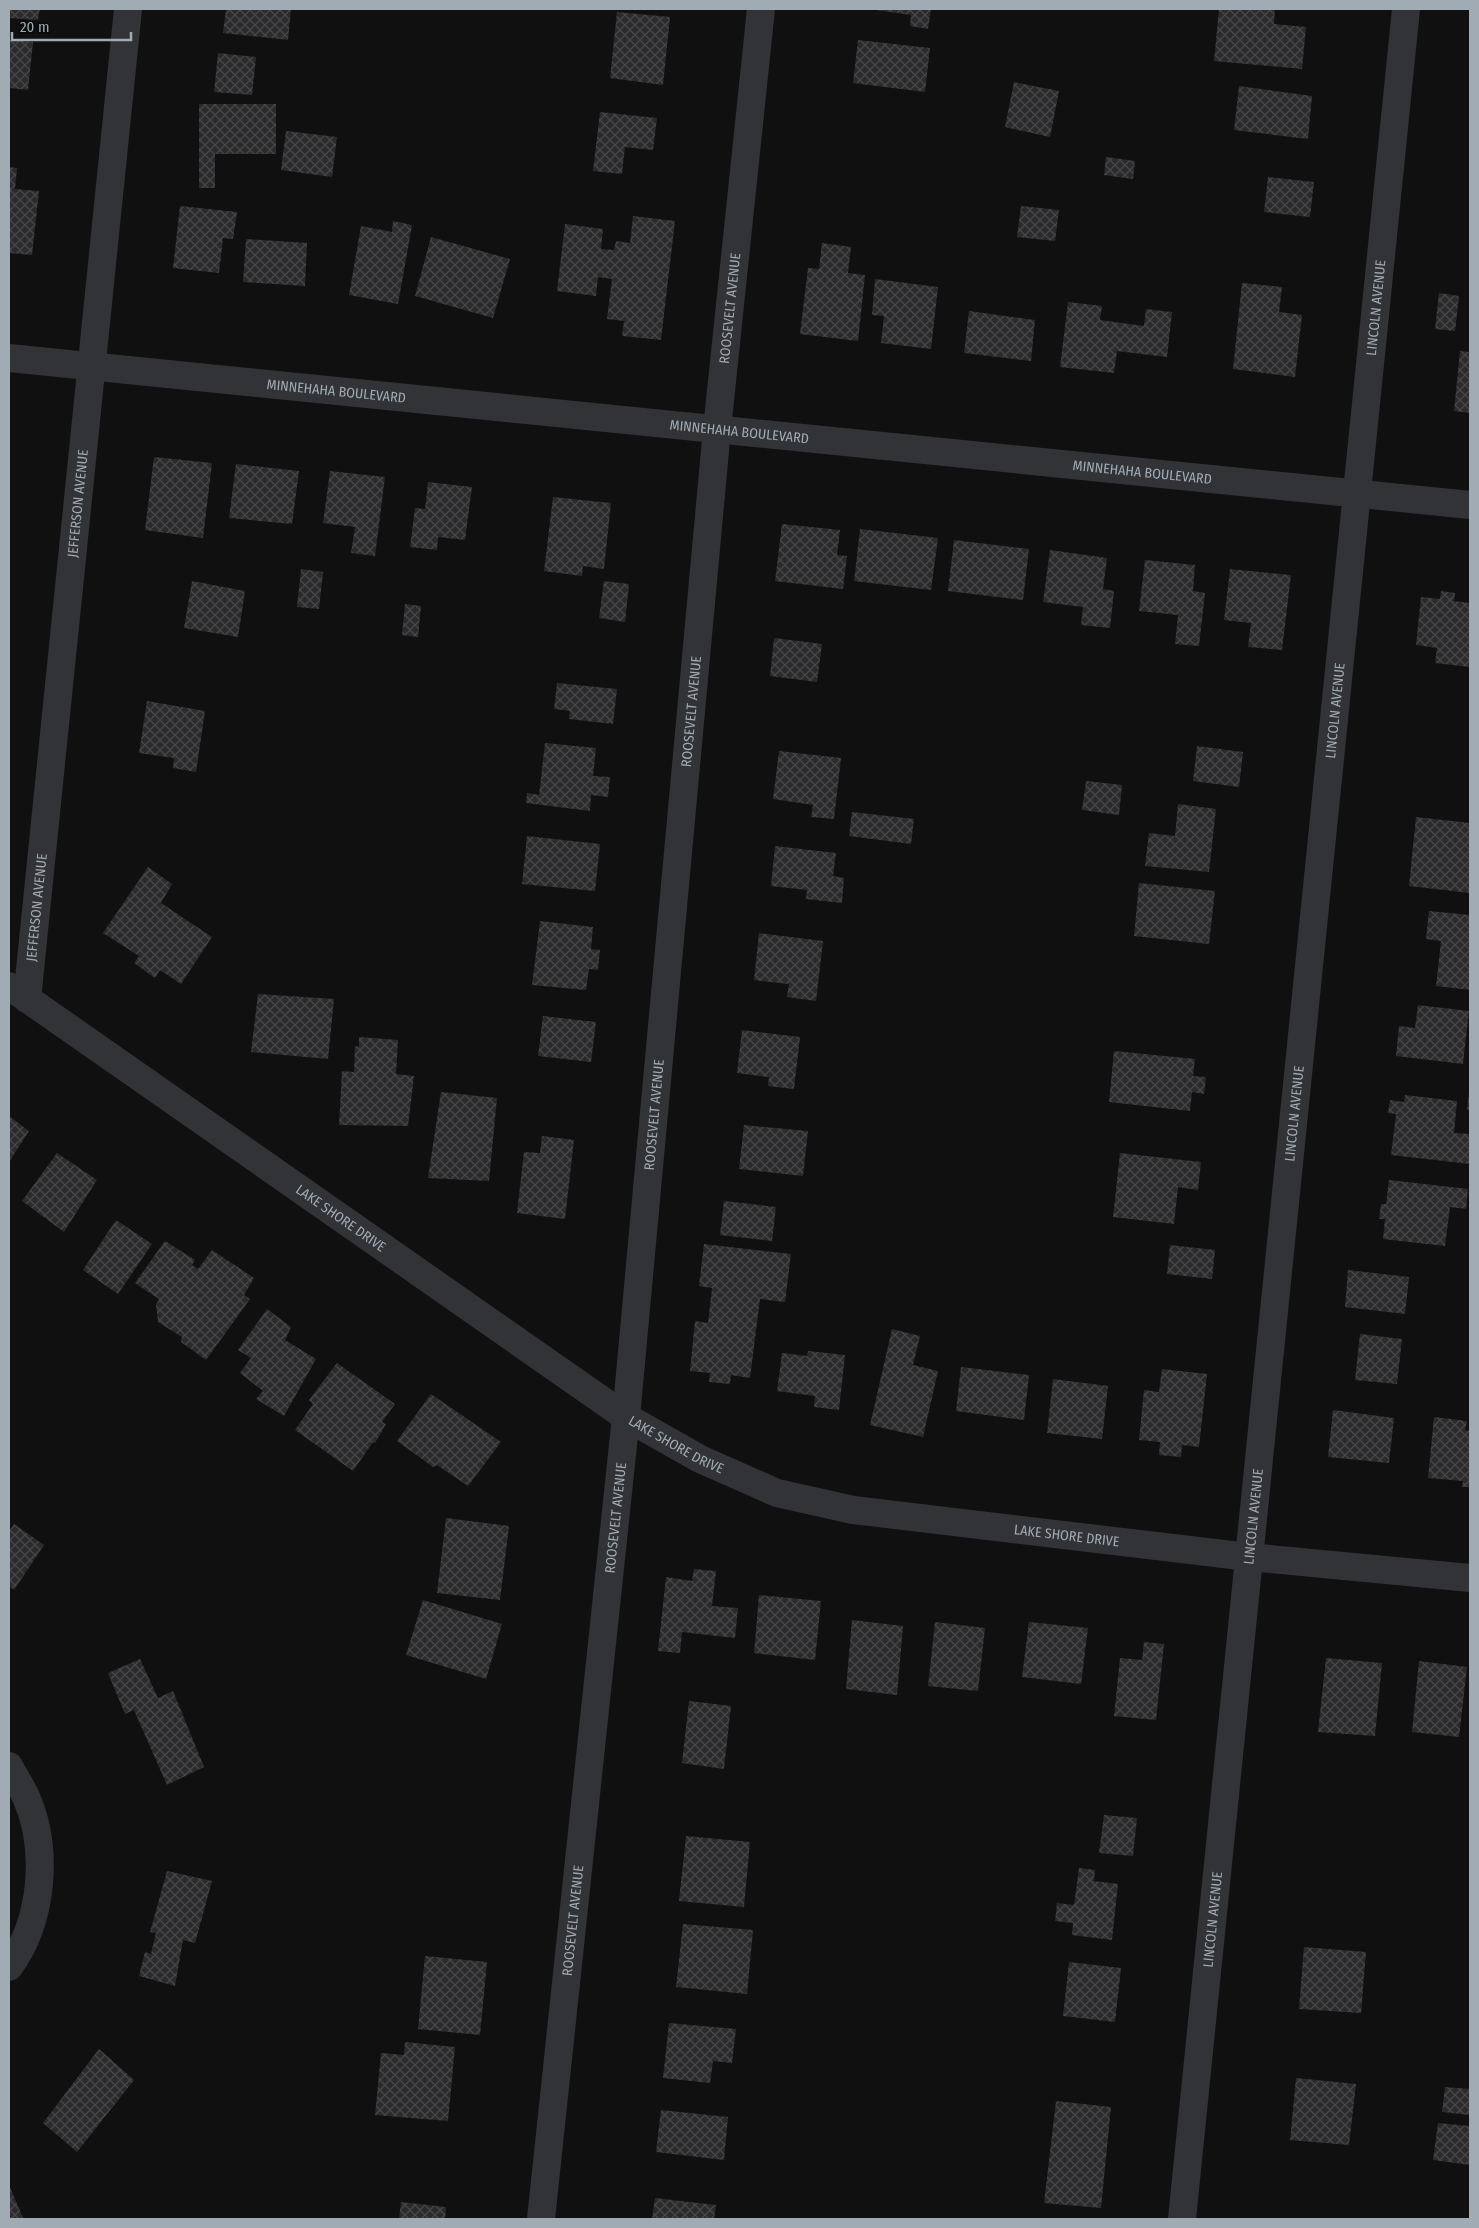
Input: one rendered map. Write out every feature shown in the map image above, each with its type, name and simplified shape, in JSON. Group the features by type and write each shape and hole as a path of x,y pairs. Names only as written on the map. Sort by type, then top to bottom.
{"street":[{"name":"JEFFERSON AVENUE","path":"18,993 92,366 128,9"},
{"name":"ROOSEVELT AVENUE","path":"541,2219 626,1417 717,429 761,9"},
{"name":"LINCOLN AVENUE","path":"1182,2219 1406,9"},
{"name":"MINNEHAHA BOULEVARD","path":"9,358 1470,505"},
{"name":"LAKE SHORE DRIVE","path":"18,993 626,1417 700,1459 777,1493 844,1508 1250,1557 1470,1578"},
{"path":"9,1766 26,1797 34,1824 38,1850 39,1878 36,1905 28,1931 9,1967"}],"building":[{"path":"9,9 40,9 38,20 9,18"},
{"path":"226,9 291,9 288,40 223,33"},
{"path":"869,9 931,9 928,29 910,26 911,15"},
{"path":"1219,9 1275,9 1274,24 1306,27 1302,69 1214,61"},
{"path":"617,12 670,17 663,85 610,78"},
{"path":"9,40 33,42 28,90 9,88"},
{"path":"858,40 930,48 925,92 853,83"},
{"path":"218,53 256,57 252,95 214,92"},
{"path":"1014,82 1059,91 1050,137 1005,127"},
{"path":"1239,86 1312,96 1308,139 1234,130"},
{"path":"199,104 276,104 276,154 215,154 215,188 199,188"},
{"path":"600,112 657,118 653,150 625,147 622,174 593,171"},
{"path":"286,131 337,137 332,177 281,170"},
{"path":"1106,157 1135,161 1133,179 1104,175"},
{"path":"9,167 17,168 15,189 39,191 32,255 9,253"},
{"path":"1268,177 1314,182 1310,217 1264,212"},
{"path":"180,206 237,212 233,239 223,238 219,273 173,268"},
{"path":"1021,206 1059,210 1055,241 1017,237"},
{"path":"633,216 675,221 661,340 622,336 624,321 607,319 612,279 598,277 596,296 557,291 565,224 603,229 601,249 614,250 616,241 630,243"},
{"path":"393,221 412,225 398,304 349,295 361,226 392,232"},
{"path":"431,237 510,259 493,318 415,296"},
{"path":"246,239 307,243 305,286 243,282"},
{"path":"822,243 851,247 848,273 865,275 858,341 800,334 808,268 819,269"},
{"path":"875,279 938,287 931,349 881,343 884,316 872,315"},
{"path":"1242,283 1282,287 1279,312 1302,315 1295,377 1233,369"},
{"path":"1439,293 1459,296 1455,331 1435,329"},
{"path":"1068,302 1102,306 1100,320 1144,326 1146,309 1172,312 1167,357 1117,351 1114,373 1060,367"},
{"path":"969,311 1035,320 1031,361 964,353"},
{"path":"1460,351 1470,352 1470,413 1454,411"},
{"path":"154,457 212,463 203,538 145,530"},
{"path":"236,464 299,471 292,524 229,518"},
{"path":"330,471 385,477 375,556 351,553 355,527 323,523"},
{"path":"428,482 472,487 465,540 438,537 437,550 410,547 415,508 425,509"},
{"path":"553,497 611,503 604,569 583,566 582,576 544,571"},
{"path":"782,524 840,530 837,555 847,556 843,589 775,581"},
{"path":"860,529 938,538 931,590 854,581"},
{"path":"954,540 1029,549 1023,600 948,591"},
{"path":"1050,550 1107,558 1103,589 1114,591 1110,628 1081,625 1083,607 1043,602"},
{"path":"1145,560 1195,565 1193,591 1205,593 1199,646 1175,644 1178,615 1139,611"},
{"path":"301,569 323,572 319,609 297,607"},
{"path":"1230,569 1291,575 1282,650 1248,647 1251,623 1224,620"},
{"path":"192,581 245,591 238,637 184,628"},
{"path":"604,581 629,584 625,622 599,618"},
{"path":"1441,591 1455,593 1454,601 1470,603 1470,667 1435,663 1437,648 1416,645 1421,597 1440,599"},
{"path":"405,604 421,606 418,637 402,635"},
{"path":"774,638 822,644 817,682 770,676"},
{"path":"557,683 617,689 613,724 569,719 570,711 554,709"},
{"path":"147,701 205,711 196,772 173,768 174,758 139,753"},
{"path":"545,743 596,748 593,776 610,777 608,797 591,795 590,811 526,803 527,793 539,795"},
{"path":"1197,746 1243,752 1239,787 1193,781"},
{"path":"779,751 841,758 834,819 811,817 813,805 773,799"},
{"path":"1086,781 1122,785 1119,815 1082,810"},
{"path":"1178,804 1216,809 1209,872 1145,866 1149,833 1175,836"},
{"path":"852,812 914,819 911,844 849,836"},
{"path":"1416,817 1470,823 1470,893 1409,886"},
{"path":"527,836 600,844 595,891 522,884"},
{"path":"775,846 836,853 833,876 844,878 842,903 806,899 807,890 771,886"},
{"path":"148,867 172,884 161,903 212,937 181,984 160,970 155,978 134,963 139,956 103,933"},
{"path":"1139,883 1215,891 1209,944 1134,936"},
{"path":"1429,911 1470,915 1470,990 1436,986 1441,941 1426,939"},
{"path":"540,921 593,927 591,949 600,950 598,970 589,969 586,990 532,985"},
{"path":"759,933 823,941 816,1001 787,997 789,984 754,980"},
{"path":"258,994 334,999 328,1059 251,1052"},
{"path":"1418,1005 1469,1011 1463,1064 1396,1056 1399,1026 1415,1028"},
{"path":"543,1016 596,1022 591,1062 538,1056"},
{"path":"742,1030 800,1037 794,1089 768,1086 769,1077 737,1073"},
{"path":"359,1037 398,1040 396,1074 414,1076 408,1126 339,1125 342,1071 354,1072 355,1046 359,1047"},
{"path":"1114,1051 1195,1059 1193,1076 1206,1077 1204,1094 1192,1092 1190,1111 1109,1102"},
{"path":"441,1092 497,1098 489,1181 428,1178"},
{"path":"1469,1093 1470,1110 1467,1110"},
{"path":"1405,1095 1457,1101 1454,1133 1470,1134 1470,1164 1391,1155 1396,1114 1388,1113 1390,1100 1404,1102"},
{"path":"9,1116 29,1131 9,1162"},
{"path":"744,1125 808,1131 803,1176 739,1169"},
{"path":"542,1136 574,1140 565,1219 517,1213 524,1152 540,1153"},
{"path":"57,1153 97,1180 64,1232 22,1201"},
{"path":"1120,1153 1201,1162 1198,1190 1178,1187 1174,1224 1113,1217"},
{"path":"1389,1180 1468,1189 1466,1209 1450,1207 1445,1246 1383,1239 1385,1219 1379,1219 1381,1204 1386,1204"},
{"path":"724,1201 776,1207 772,1241 720,1235"},
{"path":"116,1220 152,1244 118,1294 83,1270"},
{"path":"165,1241 195,1260 192,1265 198,1269 212,1250 254,1278 244,1295 250,1299 206,1360 181,1342 182,1337 158,1322 156,1305 159,1299 135,1283"},
{"path":"704,1244 791,1254 785,1302 760,1299 750,1378 731,1375 730,1384 709,1382 710,1373 690,1371 695,1321 708,1323 712,1288 699,1286"},
{"path":"1170,1245 1215,1250 1212,1279 1167,1274"},
{"path":"1348,1270 1409,1277 1405,1314 1345,1307"},
{"path":"267,1309 291,1327 285,1340 316,1359 284,1416 256,1399 263,1391 240,1373 251,1358 238,1350"},
{"path":"892,1329 920,1336 913,1365 938,1371 923,1437 870,1425"},
{"path":"1360,1334 1402,1339 1397,1384 1355,1380"},
{"path":"808,1351 845,1355 839,1410 814,1407 815,1396 777,1391 782,1353 807,1356"},
{"path":"337,1363 395,1404 382,1422 386,1424 375,1443 373,1442 353,1471 295,1430 313,1404 309,1400"},
{"path":"961,1367 1029,1375 1024,1420 956,1411"},
{"path":"1162,1369 1207,1374 1199,1447 1182,1445 1181,1457 1159,1455 1160,1442 1139,1440 1144,1390 1159,1392"},
{"path":"1053,1379 1108,1386 1102,1439 1047,1433"},
{"path":"431,1394 501,1442 468,1486 437,1465 433,1467 397,1441"},
{"path":"1333,1410 1394,1418 1389,1463 1328,1457"},
{"path":"1434,1417 1467,1421 1465,1430 1470,1431 1470,1487 1462,1487 1463,1481 1428,1478"},
{"path":"446,1518 509,1526 500,1600 437,1593"},
{"path":"14,1524 44,1545 14,1590 9,1586 9,1529"},
{"path":"694,1569 716,1571 712,1606 738,1608 735,1638 682,1632 680,1653 658,1651 666,1577 692,1581"},
{"path":"759,1595 821,1601 815,1660 754,1653"},
{"path":"423,1600 502,1624 486,1679 406,1655"},
{"path":"852,1620 903,1626 897,1695 846,1689"},
{"path":"935,1622 985,1628 978,1691 928,1686"},
{"path":"1029,1622 1088,1628 1081,1684 1022,1677"},
{"path":"1144,1642 1164,1644 1156,1720 1114,1716 1120,1658 1142,1660"},
{"path":"1326,1658 1382,1663 1375,1736 1318,1732"},
{"path":"140,1659 158,1698 173,1691 204,1767 167,1785 134,1710 125,1714 108,1673"},
{"path":"1419,1661 1467,1667 1459,1737 1412,1732"},
{"path":"689,1701 731,1706 724,1769 682,1763"},
{"path":"1104,1815 1137,1818 1133,1856 1099,1853"},
{"path":"686,1836 750,1842 744,1907 679,1901"},
{"path":"1079,1868 1095,1870 1094,1881 1118,1884 1112,1940 1072,1935 1073,1923 1055,1921 1057,1903 1074,1905"},
{"path":"167,1871 212,1881 195,1943 183,1940 175,1986 139,1976 145,1952 151,1954 156,1933 150,1932"},
{"path":"683,1924 753,1930 747,1994 676,1987"},
{"path":"1304,1947 1366,1952 1361,2013 1299,2009"},
{"path":"425,1956 487,1962 480,2035 418,2029"},
{"path":"1069,1962 1121,1968 1115,2022 1063,2016"},
{"path":"669,2023 736,2029 732,2063 713,2061 710,2083 663,2078"},
{"path":"405,2042 455,2047 448,2121 375,2115 381,2053 404,2055"},
{"path":"99,2049 134,2080 77,2152 43,2123"},
{"path":"1296,2078 1356,2084 1349,2145 1290,2140"},
{"path":"1445,2087 1470,2089 1470,2115 1442,2112"},
{"path":"1056,2101 1111,2107 1101,2208 1044,2203"},
{"path":"661,2110 728,2117 724,2160 656,2152"},
{"path":"1438,2123 1470,2126 1470,2165 1433,2160"},
{"path":"9,2185 23,2218 9,2219"},
{"path":"655,2198 716,2205 714,2219 652,2219"},
{"path":"401,2202 446,2207 445,2219 399,2219"}]}
